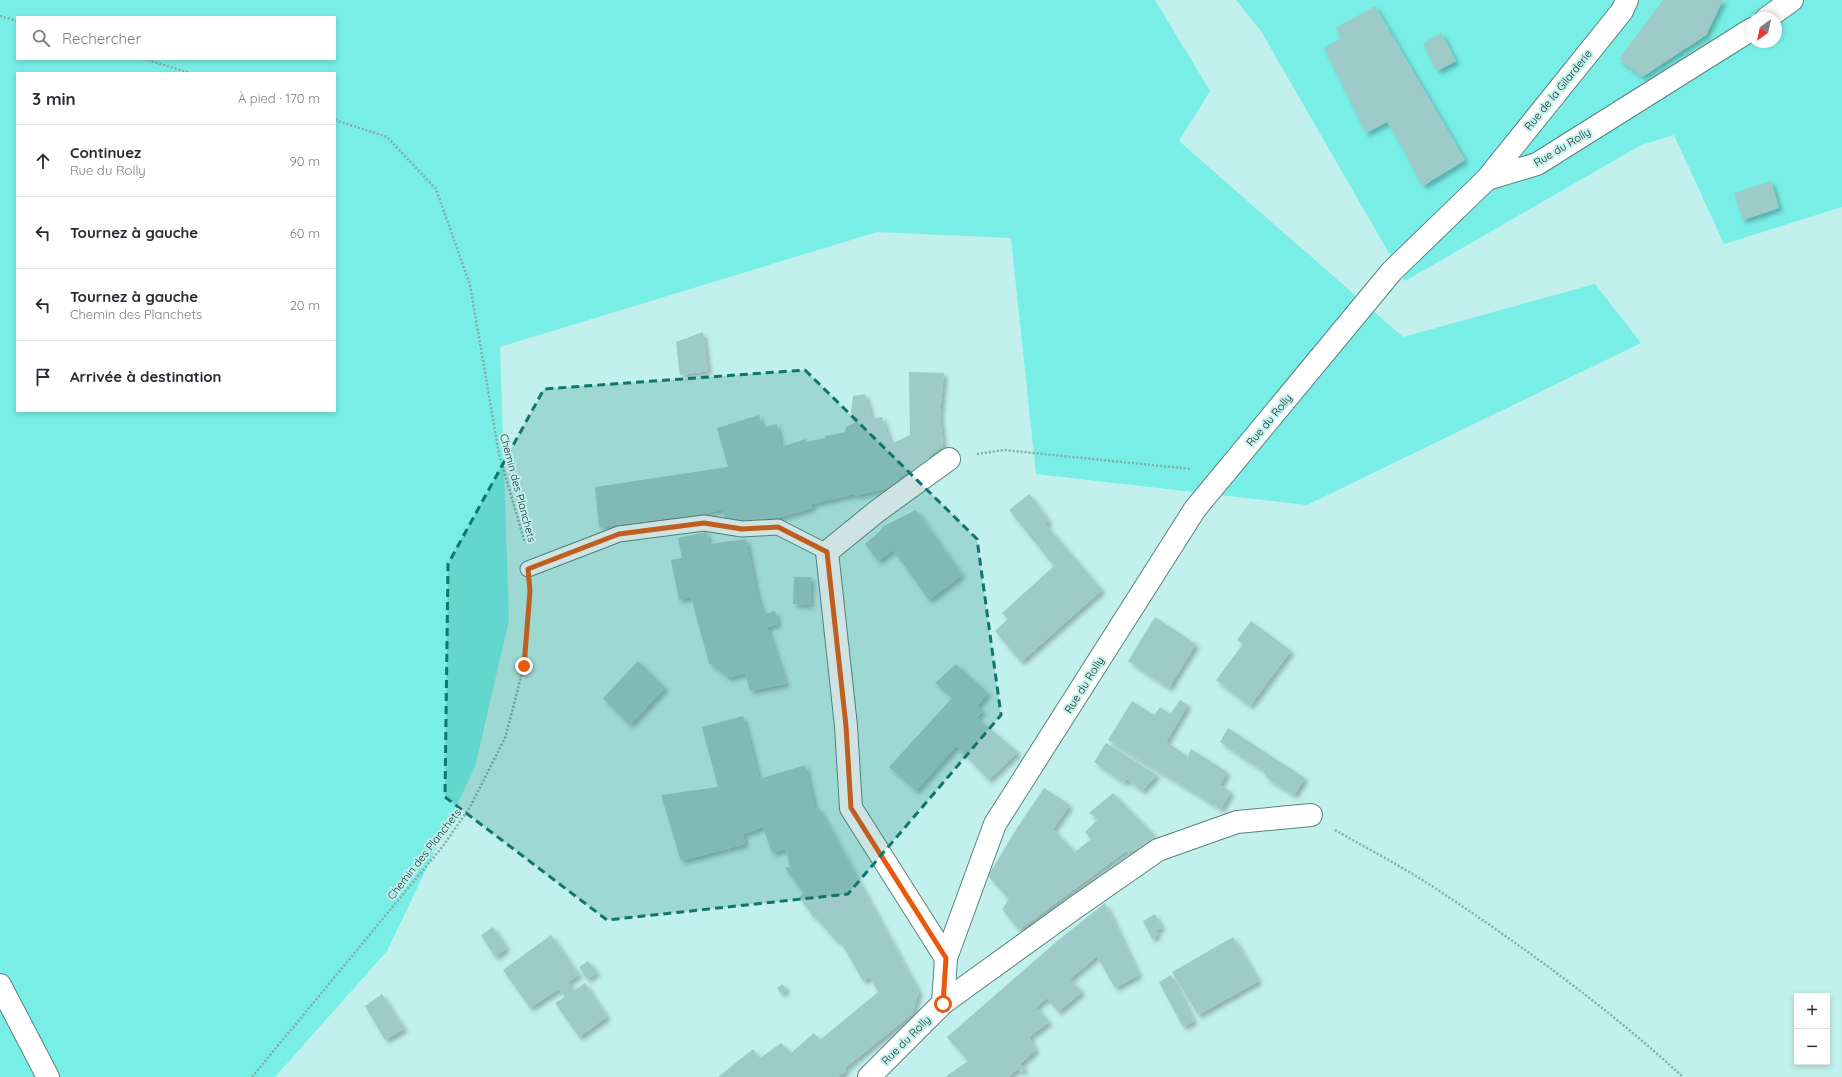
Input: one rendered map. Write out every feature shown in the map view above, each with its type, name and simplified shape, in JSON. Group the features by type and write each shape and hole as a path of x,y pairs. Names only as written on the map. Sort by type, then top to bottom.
{"street":[{"name":"Rue de la Gilarderie","path":"1487,179 1622,11 1627,0"},
{"path":"1775,12 1792,0"},
{"name":"Rue du Rolly","path":"943,1004 946,958 995,824 1195,509 1392,272 1487,179 1537,164 1746,33"},
{"path":"946,958 851,808 846,726 827,552 876,512 949,459"},
{"name":"Rue du Rolly","path":"869,1077 943,1004 1076,906 1158,850 1237,822 1311,815"},
{"path":"0,985 48,1077"}],"lane":[{"path":"528,569 619,534 704,523 742,529 778,527 827,552"}],"path":[{"path":"0,16 16,21"},
{"path":"147,60 187,72"},
{"name":"Chemin des Planchets","path":"252,1077 443,846 470,808 505,738 524,666 530,591 525,537 499,454 470,285 436,189 387,137 336,120"},
{"path":"949,459 1004,450 1169,465 1224,474"},
{"path":"1311,815 1434,887 1560,975 1652,1048 1683,1077"}],"highlighted area":[{"path":"805,370 977,539 1001,715 848,894 607,920 445,797 448,564 544,389"}],"shaded area":[{"path":"0,0 1155,0 1210,91 1179,141 1403,337 1595,284 1641,343 1307,505 1036,474 1011,238 877,232 500,347 509,620 475,767 387,951 275,1077 0,1077"},
{"path":"1236,0 1842,0 1842,207 1724,244 1674,135 1641,145 1405,281 1261,31"}],"building":[{"path":"1663,0 1723,0 1706,35 1642,77 1619,59"},
{"path":"1375,6 1465,160 1423,186 1405,151 1387,122 1366,133 1324,48 1341,38 1336,28"},
{"path":"1441,33 1456,61 1437,71 1423,43"},
{"path":"1771,181 1779,208 1743,220 1734,193"},
{"path":"703,332 708,371 680,375 676,342"},
{"path":"909,372 944,373 940,415 943,446 928,456 930,462 898,477 901,484 856,496 855,494 811,504 812,508 746,527 726,523 723,510 599,527 595,487 728,467 717,428 759,415 762,428 777,424 781,447 806,439 807,442 825,438 825,436 845,432 846,427 855,423 851,412 853,396 865,394 872,419 882,417 891,444 910,435"},
{"path":"1029,494 1049,521 1045,524 1102,590 1021,662 995,631 1008,619 1002,613 1054,566 1009,510"},
{"path":"916,510 962,575 929,600 893,550 878,561 865,544 882,529 882,527"},
{"path":"707,532 709,544 746,539 756,590 763,614 775,611 778,624 767,627 786,684 750,691 745,673 729,678 709,663 691,597 679,600 671,560 682,558 678,538"},
{"path":"794,577 811,577 810,605 793,604"},
{"path":"1155,617 1196,644 1169,688 1128,661"},
{"path":"1251,621 1291,651 1250,706 1216,680 1243,644 1237,640"},
{"path":"638,661 665,688 630,725 603,698"},
{"path":"956,664 988,693 977,706 983,710 977,718 1018,752 989,780 956,746 916,791 889,767 952,698 935,683"},
{"path":"1180,700 1188,705 1166,742 1188,756 1191,749 1227,772 1220,785 1231,792 1221,809 1108,740 1132,701 1154,715 1160,707 1170,714"},
{"path":"743,716 759,779 805,765 815,809 819,808 919,992 912,1014 845,1068 846,1071 838,1077 718,1077 753,1049 760,1058 781,1043 791,1053 814,1033 820,1040 878,992 870,977 863,981 840,941 837,942 815,917 814,918 799,897 804,894 785,868 790,867 786,849 772,853 763,827 743,834 745,844 681,861 661,795 718,787 702,727"},
{"path":"1228,728 1305,778 1294,795 1267,778 1265,772 1220,742"},
{"path":"1106,743 1157,775 1142,791 1127,779 1124,783 1094,762"},
{"path":"1044,788 1070,805 1053,829 1075,852 1091,839 1085,832 1098,819 1089,813 1113,793 1158,839 1129,853 1126,851 1019,930 1002,909 1009,899 988,876 1017,828"},
{"path":"1105,903 1139,975 1115,988 1097,956 1070,979 1082,992 1058,1012 1047,998 1036,1007 1049,1022 1029,1037 1036,1050 1020,1064 1025,1069 1021,1072 1018,1069 1008,1077 945,1077 968,1061 947,1037 1056,942"},
{"path":"1155,914 1162,928 1155,931 1158,935 1152,939 1143,921"},
{"path":"493,927 507,948 495,957 481,935"},
{"path":"551,935 579,975 568,982 574,991 585,983 607,1017 579,1037 555,1003 565,997 559,989 530,1008 503,970"},
{"path":"1233,937 1259,981 1198,1015 1172,972"},
{"path":"588,961 597,973 587,979 579,967"},
{"path":"1171,975 1194,1021 1183,1027 1159,982"},
{"path":"782,984 787,989 781,994 777,988"},
{"path":"382,994 404,1029 385,1040 365,1006"}],"route":[{"path":"524,666 530,591 528,569 619,534 704,523 742,529 778,527 827,552 846,726 851,808 946,958 943,1004"}]}
